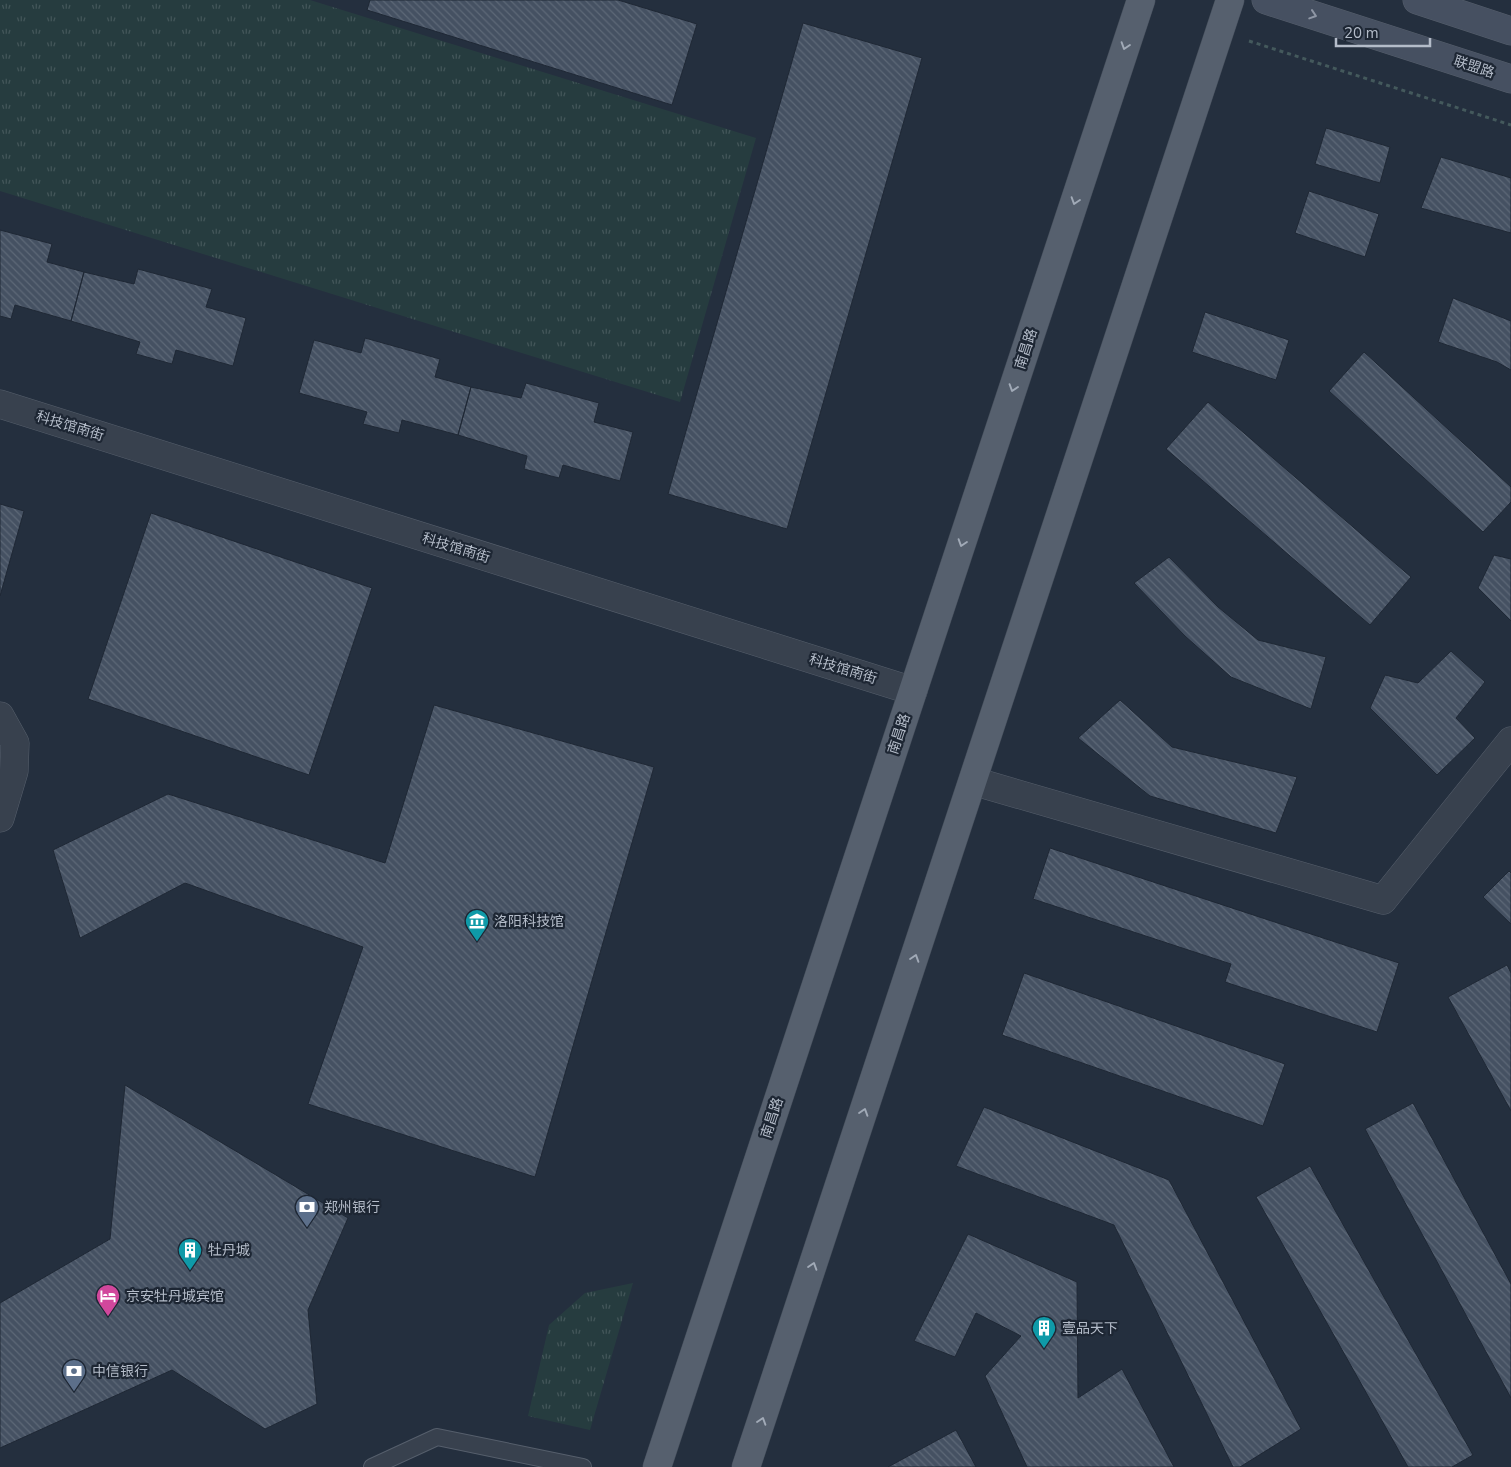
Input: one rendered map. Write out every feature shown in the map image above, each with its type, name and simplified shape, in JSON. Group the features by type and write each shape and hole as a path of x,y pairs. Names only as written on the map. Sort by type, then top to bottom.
{"main road":[{"name":"南昌路","path":"657,1467 1141,0"},
{"path":"746,1467 1230,0"},
{"name":"联盟路","path":"1266,0 1511,79"},
{"path":"1416,0 1511,30"}],"street":[{"name":"科技馆南街","path":"0,404 913,691"},
{"path":"0,716 16,742 14,771 0,818"},
{"path":"973,781 1383,900 1511,742"}],"lane":[{"path":"372,1467 437,1437 583,1467"}],"path":[{"path":"1219,31 1511,125"}],"green space":[{"path":"0,0 310,0 756,138 680,402 0,191"},
{"path":"633,1283 590,1430 528,1416 549,1325 585,1293"}],"building":[{"path":"370,0 618,0 697,24 672,105 367,10"},
{"path":"803,23 922,58 787,529 668,494"},
{"path":"1326,128 1390,147 1380,183 1315,164"},
{"path":"1441,157 1511,178 1511,233 1421,208"},
{"path":"1309,191 1379,214 1365,257 1295,233"},
{"path":"0,230 52,244 47,262 84,272 71,321 15,305 11,319 0,316"},
{"path":"138,269 212,289 206,307 246,318 233,366 176,350 172,364 136,354 140,342 71,321 84,272 134,284"},
{"path":"1453,298 1511,321 1511,370 1497,362 1438,342"},
{"path":"1205,312 1289,340 1276,380 1192,352"},
{"path":"365,338 440,359 435,377 471,387 458,435 402,420 399,433 363,424 367,412 299,393 314,340 361,353"},
{"path":"1364,352 1511,487 1511,502 1483,532 1329,391"},
{"path":"526,383 599,403 594,422 633,432 620,481 563,465 559,478 524,469 527,456 458,435 471,387 521,398"},
{"path":"1208,402 1411,577 1370,625 1166,449"},
{"path":"0,504 24,511 0,596"},
{"path":"151,513 372,588 309,775 88,699"},
{"path":"1494,555 1511,559 1511,621 1478,588"},
{"path":"1169,557 1218,607 1258,640 1326,657 1311,709 1231,677 1185,636 1134,583"},
{"path":"1451,651 1485,682 1456,718 1475,738 1437,775 1370,708 1385,675 1418,683"},
{"path":"1120,700 1172,747 1297,777 1276,833 1150,796 1078,738"},
{"name":"洛阳科技馆","path":"434,705 654,767 535,1177 308,1104 363,947 185,883 80,938 53,850 168,794 385,863"},
{"path":"1050,848 1399,963 1377,1032 1225,982 1231,964 1033,899"},
{"path":"1509,871 1511,873 1511,924 1483,897"},
{"path":"1507,965 1511,973 1511,1111 1448,997"},
{"path":"1024,973 1285,1064 1263,1126 1002,1035"},
{"name":"牡丹城","path":"125,1085 348,1218 308,1310 317,1404 265,1429 172,1370 0,1448 0,1303 110,1239"},
{"path":"1413,1103 1511,1284 1511,1398 1365,1129"},
{"path":"984,1107 1169,1180 1301,1429 1240,1467 1233,1467 1114,1225 956,1166"},
{"path":"1310,1166 1473,1455 1452,1467 1408,1467 1256,1197"},
{"name":"壹品天下","path":"968,1234 1077,1282 1078,1398 1122,1369 1174,1467 1027,1467 985,1376 1021,1336 976,1313 955,1357 914,1341"},
{"path":"956,1430 976,1467 888,1467"}],"place":[{"name":"洛阳科技馆","path":"477,942"},
{"name":"郑州银行","path":"307,1228"},
{"name":"牡丹城","path":"190,1271"},
{"name":"京安牡丹城宾馆","path":"108,1317"},
{"name":"壹品天下","path":"1044,1349"},
{"name":"中信银行","path":"74,1392"}]}
